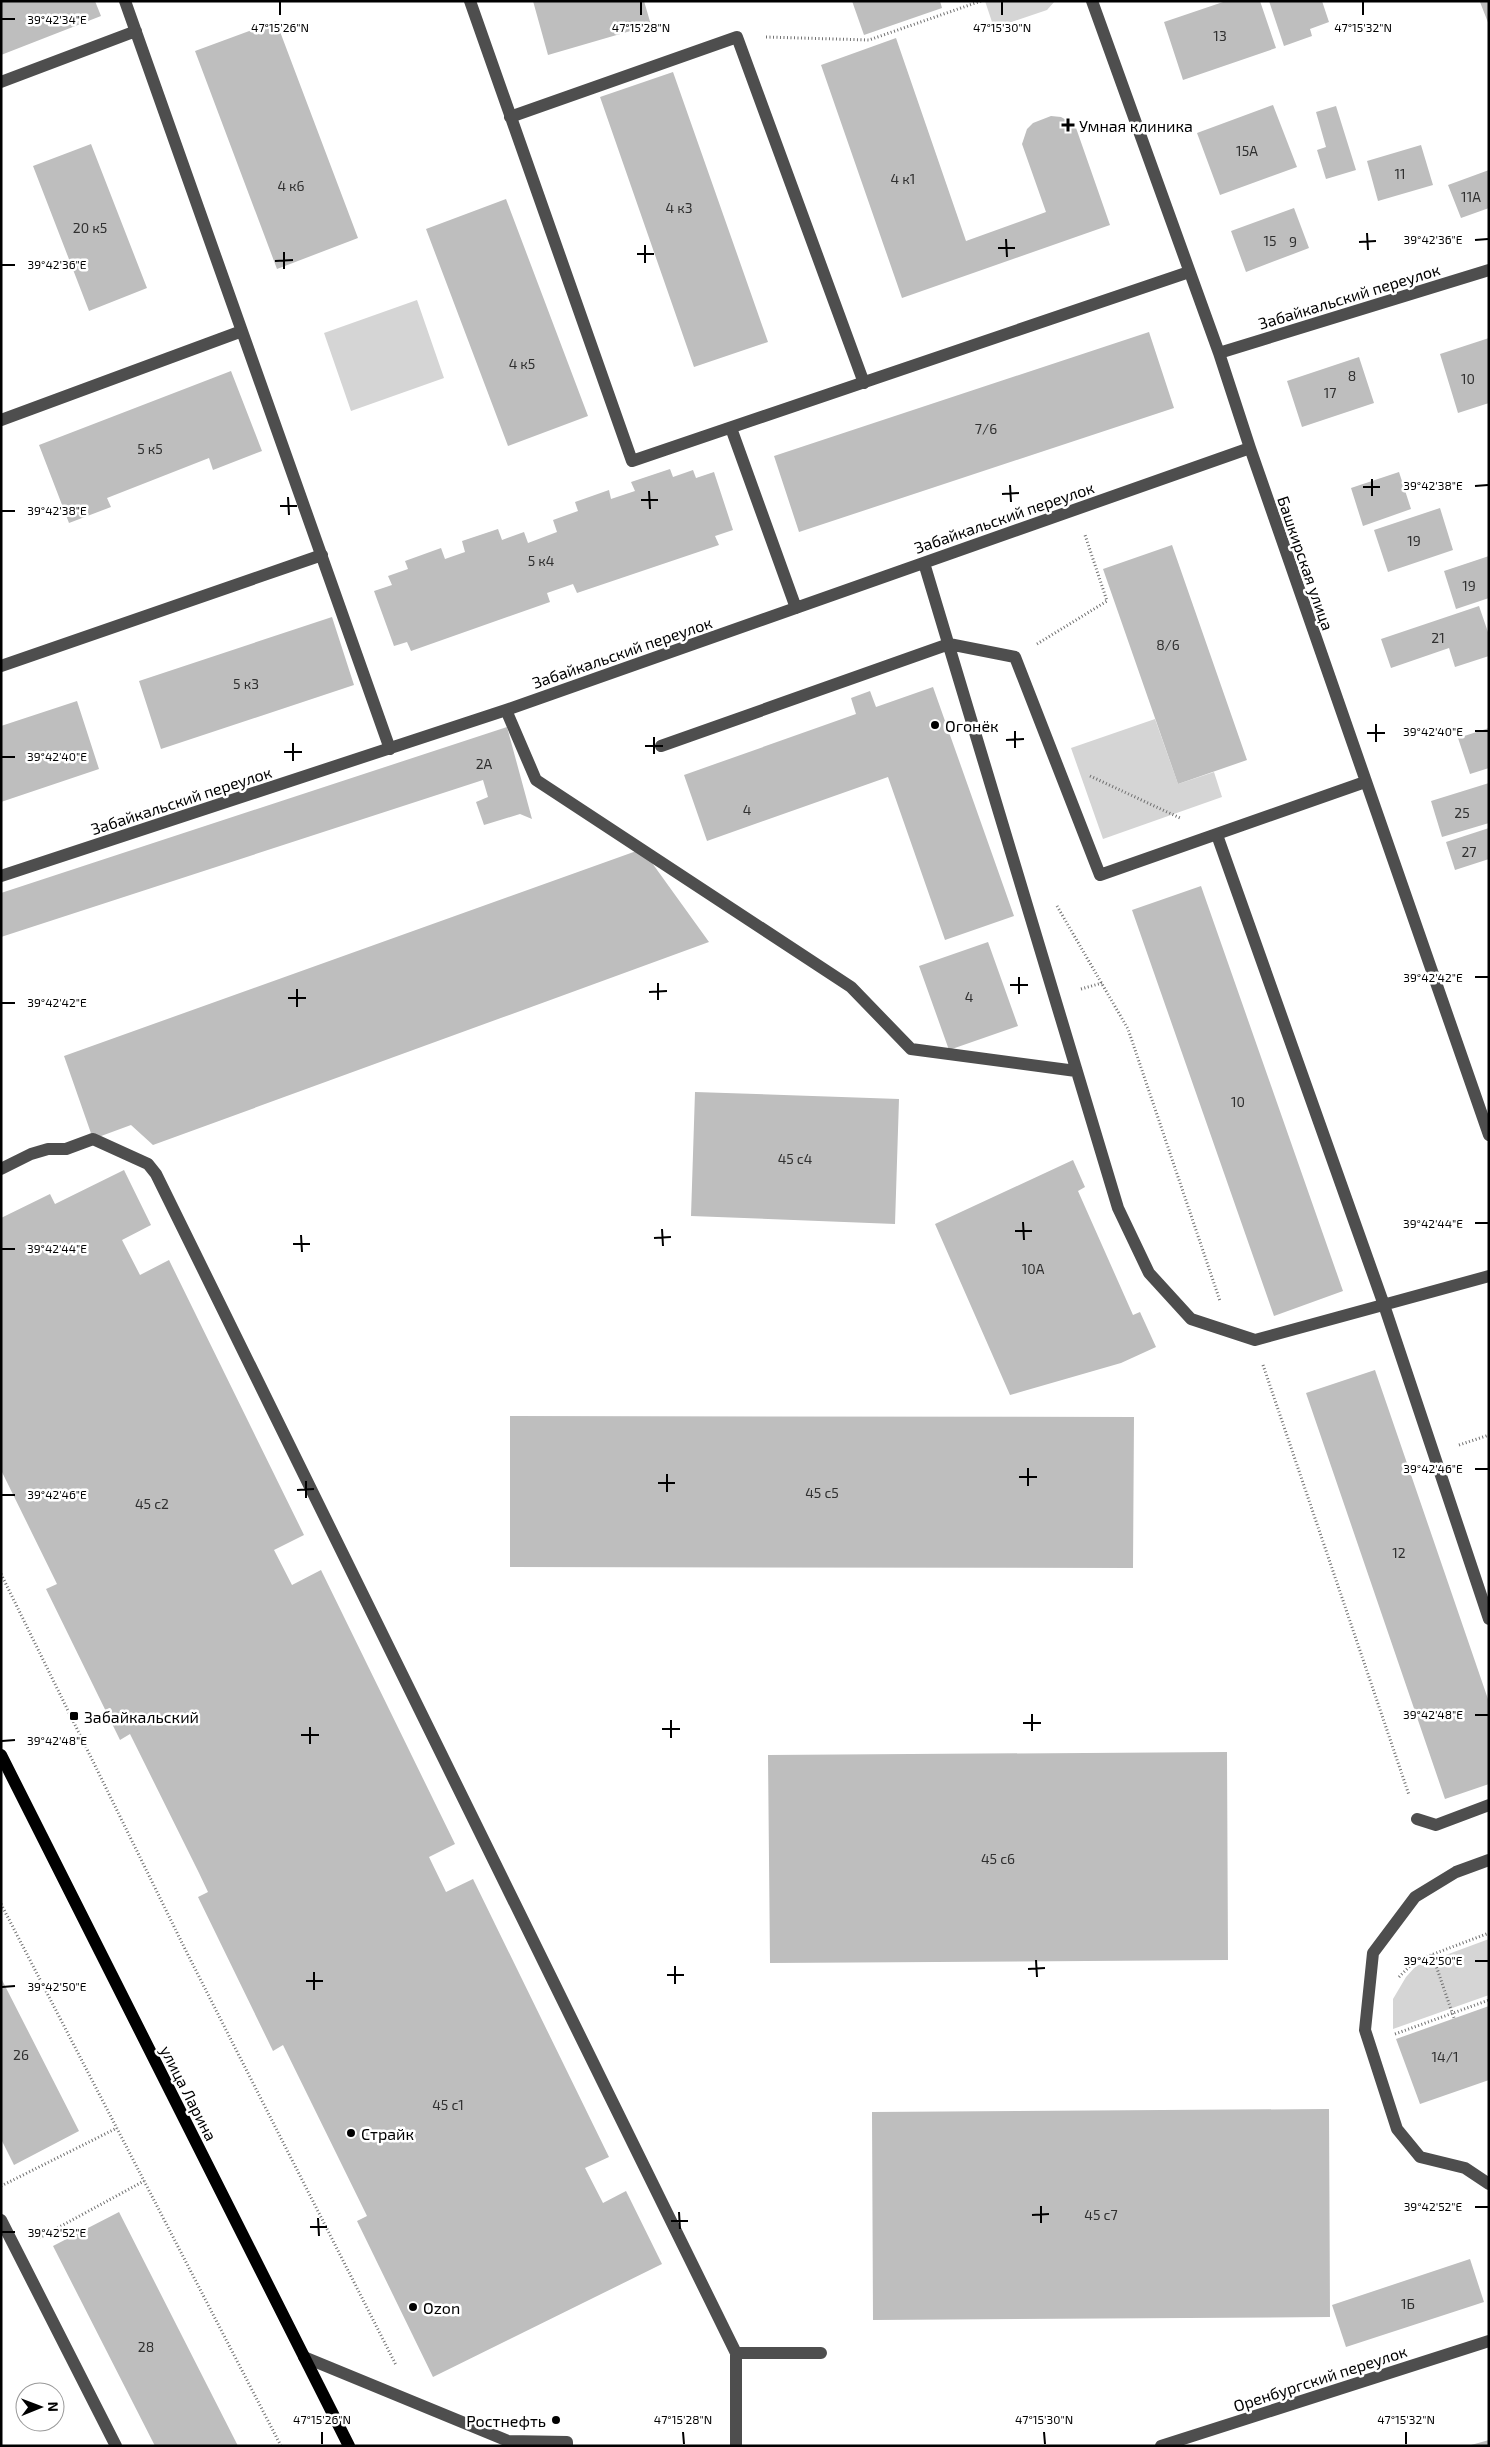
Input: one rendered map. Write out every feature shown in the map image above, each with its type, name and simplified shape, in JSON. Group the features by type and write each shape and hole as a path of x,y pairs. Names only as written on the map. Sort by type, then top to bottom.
{"main road":[{"name":"улица Ларина","path":"1,1755 349,2446"}],"street":[{"path":"125,1 390,749"},
{"path":"470,1 632,461 1189,272"},
{"name":"Башкирская улица","path":"1092,1 1219,353 1365,782 1489,1135"},
{"path":"1,82 136,31"},
{"path":"510,117 737,36 864,383"},
{"name":"Забайкальский переулок","path":"1219,353 1489,270"},
{"path":"1,420 242,331"},
{"path":"731,428 796,608"},
{"name":"Забайкальский переулок","path":"1,876 506,710 1250,448"},
{"path":"1,666 322,555"},
{"path":"924,563 1118,1208 1149,1273 1191,1319 1255,1340 1489,1276"},
{"path":"660,746 949,644 1015,657 1053,760 1100,875 1365,782"},
{"path":"506,710 536,780 851,987 911,1049 1076,1071"},
{"path":"1217,835 1384,1305 1489,1619"},
{"path":"1,1169 30,1154 48,1149 66,1148 93,1139 148,1164 156,1174 736,2353 736,2446"},
{"path":"1417,1819 1436,1825 1489,1805"},
{"path":"1489,1860 1456,1872 1415,1897 1373,1953 1365,2030 1397,2129 1420,2157 1465,2168 1489,2184"},
{"path":"1,2220 116,2446"},
{"name":"Оренбургский переулок","path":"1161,2446 1489,2341"},
{"path":"736,2353 820,2352"},
{"path":"304,2357 506,2443 567,2442 567,2446"}],"path":[{"path":"737,36 869,40 981,1"},
{"path":"1015,657 1107,602 1077,509"},
{"path":"1053,760 1217,835"},
{"path":"1054,901 1128,1029 1231,1332"},
{"path":"1255,1340 1417,1819"},
{"path":"1,1574 186,1951 397,2366"},
{"path":"1,1904 281,2446"},
{"path":"1397,1981 1402,1972 1415,1961 1489,1934"},
{"path":"1432,1954 1454,2018"},
{"path":"1374,2062 1394,2034 1489,2000"},
{"path":"1,2186 117,2128"},
{"path":"16,2250 144,2181"}],"shaded area":[{"path":"985,1 1055,1 1047,10 994,28"},
{"path":"417,300 444,378 351,411 324,333"},
{"path":"1155,719 1178,784 1214,772 1222,797 1103,839 1071,748"},
{"path":"1489,1939 1489,1995 1393,2029 1393,1999 1406,1977 1416,1966"}],"building":[{"path":"1,1 95,1 101,16 1,55"},
{"path":"533,1 644,1 651,25 548,55"},
{"path":"852,1 940,1 942,8 864,35"},
{"path":"1226,1 1260,1 1276,48 1183,80 1164,22"},
{"path":"1269,1 1322,1 1329,22 1310,29 1312,36 1284,46"},
{"path":"1489,1 1489,25 1480,2"},
{"path":"276,21 358,238 277,269 195,51"},
{"path":"896,38 966,241 1046,212 1022,144 1027,129 1033,123 1051,116 1061,117 1075,125 1110,225 902,298 821,65"},
{"path":"673,72 768,342 694,367 600,97"},
{"path":"1273,105 1297,167 1220,195 1197,133"},
{"path":"1336,106 1356,170 1326,179 1317,150 1326,147 1316,112"},
{"path":"91,144 147,288 89,311 33,166"},
{"path":"1421,145 1433,185 1378,201 1367,161"},
{"path":"1489,170 1489,208 1461,218 1448,185"},
{"path":"506,199 588,416 508,446 426,229"},
{"path":"1294,208 1309,248 1246,272 1231,231"},
{"path":"1149,332 1174,408 799,532 774,456"},
{"path":"1489,338 1489,403 1458,413 1440,354"},
{"path":"1359,357 1374,403 1302,427 1287,381"},
{"path":"231,371 262,451 213,470 209,458 107,498 111,507 69,523 39,445"},
{"path":"670,469 673,477 693,470 696,478 714,472 733,530 715,536 719,545 577,593 573,584 547,593 550,602 411,651 407,642 394,646 374,591 392,585 388,576 408,569 405,561 441,548 445,559 465,552 462,541 498,529 502,540 524,532 528,543 557,532 553,520 578,511 575,502 609,490 611,499 635,491 631,482"},
{"path":"1399,472 1411,509 1363,526 1351,488"},
{"path":"1440,508 1453,550 1388,572 1374,530"},
{"path":"1172,545 1247,760 1178,784 1103,569"},
{"path":"1489,556 1489,598 1456,609 1444,571"},
{"path":"1479,606 1489,635 1489,656 1455,667 1449,648 1391,668 1381,639"},
{"path":"332,617 354,685 161,749 139,681"},
{"path":"933,687 1014,916 945,940 888,777 707,841 684,775 856,714 851,698 870,691 876,707"},
{"path":"77,701 99,769 1,802 1,726"},
{"path":"507,727 532,819 520,814 484,825 476,802 488,797 483,780 1,937 1,893"},
{"path":"1489,728 1489,768 1470,774 1458,738"},
{"path":"1489,783 1489,823 1442,837 1431,801"},
{"path":"1489,828 1489,859 1455,870 1446,842"},
{"path":"642,849 709,942 153,1145 131,1125 93,1139 64,1056"},
{"path":"1201,886 1343,1291 1274,1316 1132,910"},
{"path":"988,942 1018,1026 949,1050 919,966"},
{"path":"695,1092 899,1099 895,1224 691,1216"},
{"path":"1073,1160 1085,1187 1078,1191 1133,1315 1140,1312 1156,1347 1121,1363 1010,1395 935,1224"},
{"path":"124,1170 151,1225 122,1240 140,1275 169,1260 304,1535 274,1550 292,1585 321,1570 455,1844 429,1857 446,1892 473,1879 609,2157 585,2168 603,2203 626,2191 662,2264 433,2377 357,2221 367,2216 283,2045 273,2051 198,1897 208,1892 199,1873 130,1734 120,1740 46,1589 57,1584 1,1470 1,1218 50,1194 55,1204"},
{"path":"1375,1370 1489,1702 1489,1784 1445,1799 1306,1393"},
{"path":"510,1416 1134,1417 1133,1568 510,1567"},
{"path":"1227,1752 1228,1960 770,1963 768,1755"},
{"path":"1,1978 79,2131 14,2165 1,2139"},
{"path":"1489,2006 1489,2080 1420,2104 1396,2039"},
{"path":"1329,2109 1330,2317 873,2320 872,2112"},
{"path":"119,2212 238,2446 155,2446 53,2246"},
{"path":"1470,2259 1484,2302 1346,2347 1332,2305"},
{"path":"1489,2440 1489,2446 1471,2445"}],"place":[{"name":"Умная клиника","path":"1068,125"},
{"name":"Огонёк","path":"935,725"},
{"name":"Забайкальский","path":"74,1716"},
{"name":"Страйк","path":"351,2133"},
{"name":"Ozon","path":"413,2307"},
{"name":"Ростнефть","path":"556,2420"}]}
